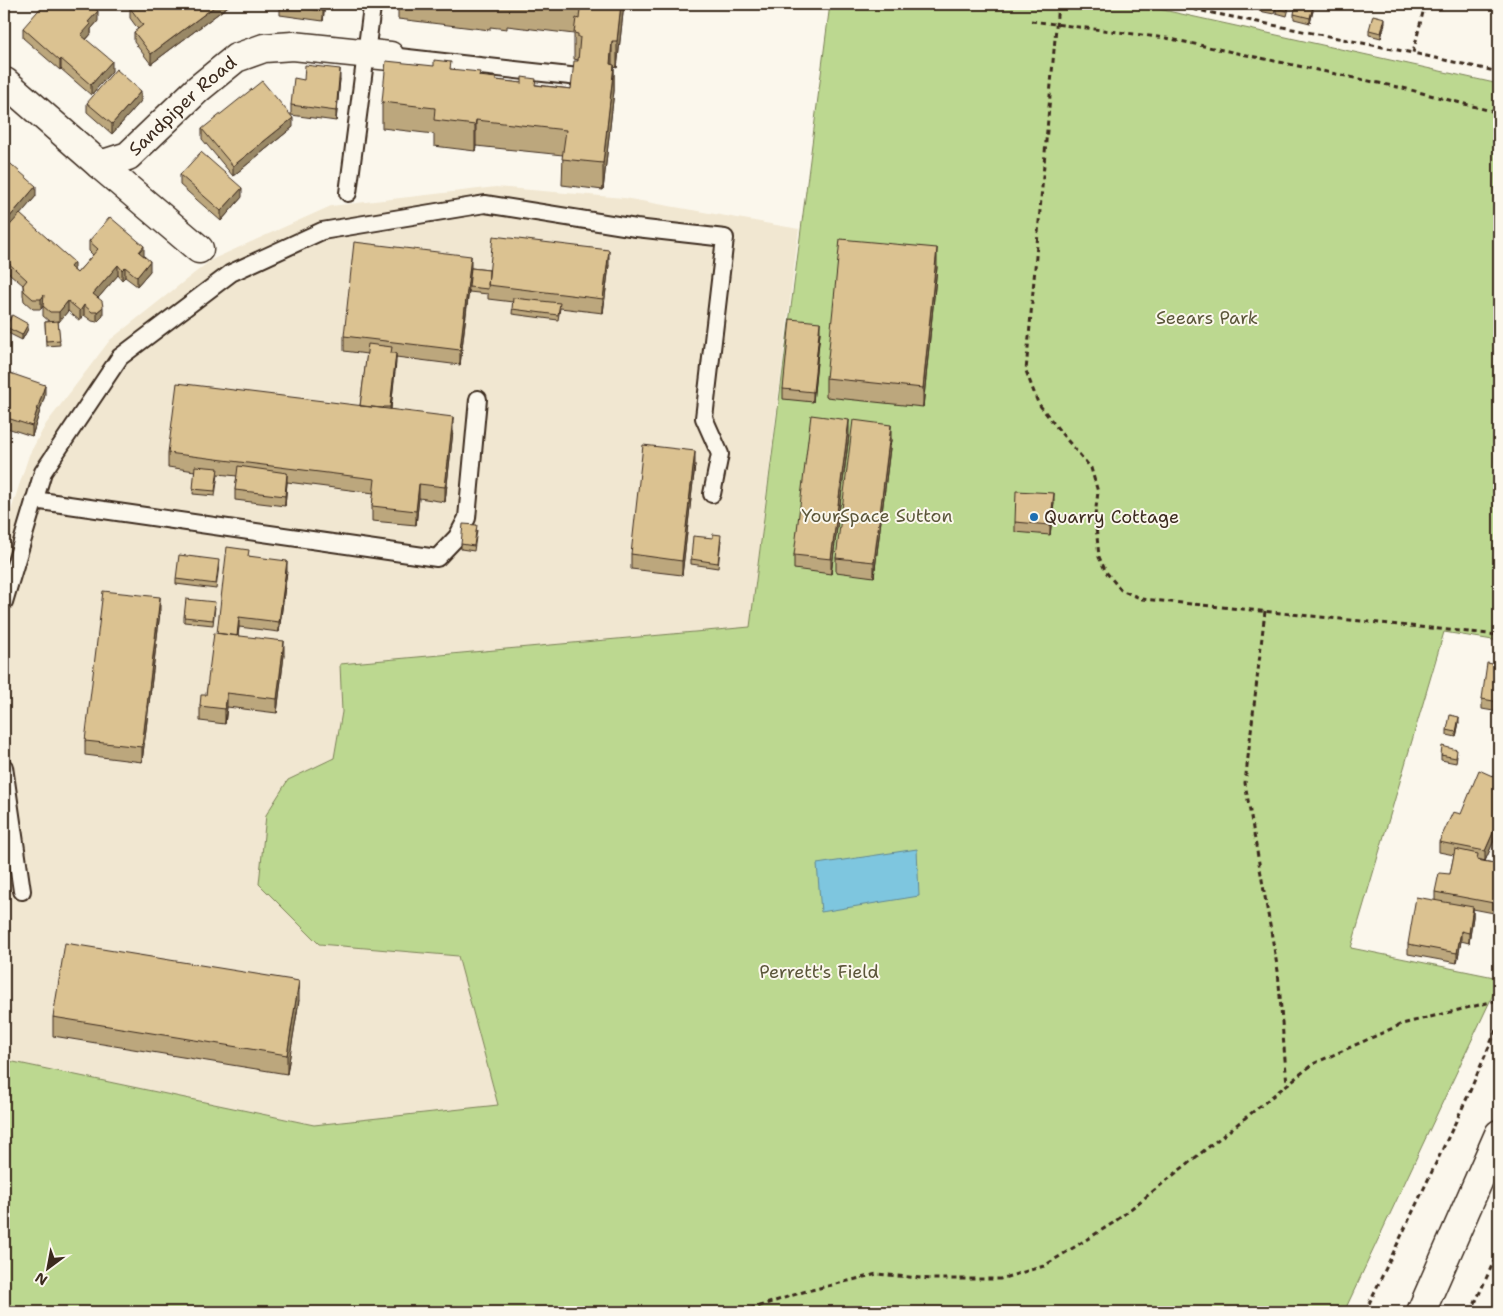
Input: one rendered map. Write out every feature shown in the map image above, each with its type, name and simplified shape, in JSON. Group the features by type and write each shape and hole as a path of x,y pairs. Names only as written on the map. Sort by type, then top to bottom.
{"main road":[{"name":"Sandpiper Road","path":"100,165 128,156 198,89 236,58 264,48 293,46 378,54"},
{"path":"4,82 199,250"},
{"path":"1421,1312 1499,1134"}],"lane":[{"path":"348,193 378,54 372,7 370,4"},
{"path":"378,54 579,77"},
{"path":"4,602 42,472 120,357 231,273 322,231 485,204 636,228 725,238 704,418 720,454 712,494"},
{"path":"34,500 437,558 457,537 467,518 478,399"},
{"path":"4,768 22,891"}],"path":[{"path":"1058,4 1026,372 1038,403 1091,468 1098,492 1095,516 1099,557 1106,572 1121,590 1142,599 1499,635"},
{"path":"1166,4 1499,72"},
{"path":"1413,53 1425,4"},
{"path":"1031,21 1166,38 1408,89 1499,113"},
{"path":"1265,611 1245,783 1278,971 1287,1085"},
{"path":"741,1312 803,1292 877,1274 931,1279 1000,1279 1044,1266 1113,1223 1313,1064 1402,1024 1499,1000"},
{"path":"1364,1312 1467,1098 1499,1023"},
{"path":"1471,1312 1499,1250"}],"shaded area":[{"path":"496,187 624,198 799,229 750,627 340,664 342,712 334,758 288,780 319,944 458,956 498,1106 314,1125 4,1060 4,532 29,455 46,424 110,340 211,260 331,206"}],"green space":[{"name":"Perrett's Field","path":"830,4 1136,4 1499,84 1499,641 1444,632 1351,948 1499,978 1499,982 1344,1312 4,1312 4,1060 314,1125 498,1105 458,956 319,944 259,884 266,815 288,780 334,758 342,712 340,664 750,627"}],"water":[{"path":"917,849 919,896 821,912 817,864"}],"building":[{"path":"44,4 73,4 71,6 74,10 79,4 89,4 98,11 88,22 91,24 81,35 112,61 91,85 61,59 60,61 23,28"},
{"path":"135,4 218,4 151,54 134,32 143,25 130,8"},
{"path":"280,4 324,4 323,11"},
{"path":"538,4 621,4 617,41 612,41 610,64 614,65 603,163 562,159 566,130 476,120 475,125 434,120 435,108 382,102 386,61 434,66 434,60 451,62 450,69 480,72 479,76 496,78 496,80 522,83 522,77 536,79 535,85 571,89 574,61 578,61 580,37 574,33 576,18 579,19 580,9"},
{"path":"1259,4 1276,4 1274,9 1259,6"},
{"path":"1278,4 1289,4 1287,11 1276,8"},
{"path":"1296,4 1313,6 1310,18 1294,14"},
{"path":"1373,15 1385,18 1381,33 1369,30"},
{"path":"305,65 340,69 336,111 291,105 294,78 304,80"},
{"path":"116,69 141,91 112,124 87,103"},
{"path":"262,81 293,118 233,166 202,129"},
{"path":"201,152 242,188 221,211 180,175"},
{"path":"4,158 36,186 8,219 4,215"},
{"path":"20,214 74,262 70,267 77,273 98,249 89,241 110,217 144,246 139,252 150,261 137,277 125,267 122,270 118,265 93,294 102,301 103,307 97,312 92,312 84,305 80,311 68,301 59,312 50,312 43,306 44,295 41,299 33,299 24,291 23,285 27,280 4,259 4,232"},
{"path":"493,236 609,250 603,299 488,285"},
{"path":"840,239 937,248 923,388 826,378"},
{"path":"354,242 471,256 460,350 344,336"},
{"path":"471,268 489,270 488,289 469,287"},
{"path":"513,298 560,303 558,315 512,309"},
{"path":"12,315 28,324 22,335 6,327"},
{"path":"790,319 820,322 813,392 783,389"},
{"path":"58,321 60,340 46,341 45,322"},
{"path":"368,344 392,347 391,353 396,353 390,407 360,406"},
{"path":"4,371 45,385 32,426 4,417"},
{"path":"177,383 453,417 445,487 419,484 416,511 372,506 375,479 168,453"},
{"path":"811,415 849,420 831,559 794,555"},
{"path":"853,420 891,425 874,562 836,558"},
{"path":"643,445 695,451 682,561 631,554"},
{"path":"195,466 218,468 215,491 193,489"},
{"path":"238,466 287,473 285,496 235,490"},
{"name":"Quarry Cottage","path":"1016,491 1054,493 1050,525 1015,522"},
{"path":"463,524 477,525 474,546 461,544"},
{"path":"713,534 721,535 718,563 691,559 693,536 713,538"},
{"path":"227,547 249,550 248,556 287,561 279,622 239,617 237,636 217,633"},
{"path":"179,555 219,560 216,584 176,579"},
{"path":"103,591 160,597 142,747 85,741"},
{"path":"186,599 215,602 213,620 184,617"},
{"path":"214,633 284,641 277,699 227,693 225,709 200,706 201,695 206,695"},
{"path":"1487,663 1499,665 1499,702 1482,699"},
{"path":"1450,715 1459,717 1456,732 1447,730"},
{"path":"1442,746 1457,750 1456,758 1441,755"},
{"path":"1479,770 1499,779 1499,819 1485,851 1439,842 1453,812 1461,814"},
{"path":"1455,849 1478,854 1477,860 1499,864 1499,904 1435,892 1439,873 1450,874"},
{"path":"1416,897 1473,907 1469,933 1461,931 1457,953 1408,944"},
{"path":"65,943 299,981 287,1055 53,1017"}],"place":[{"name":"Quarry Cottage","path":"1034,517"}],"park label":[{"name":"Seears Park","path":"1207,318"},
{"name":"YourSpace Sutton","path":"877,516"}]}
